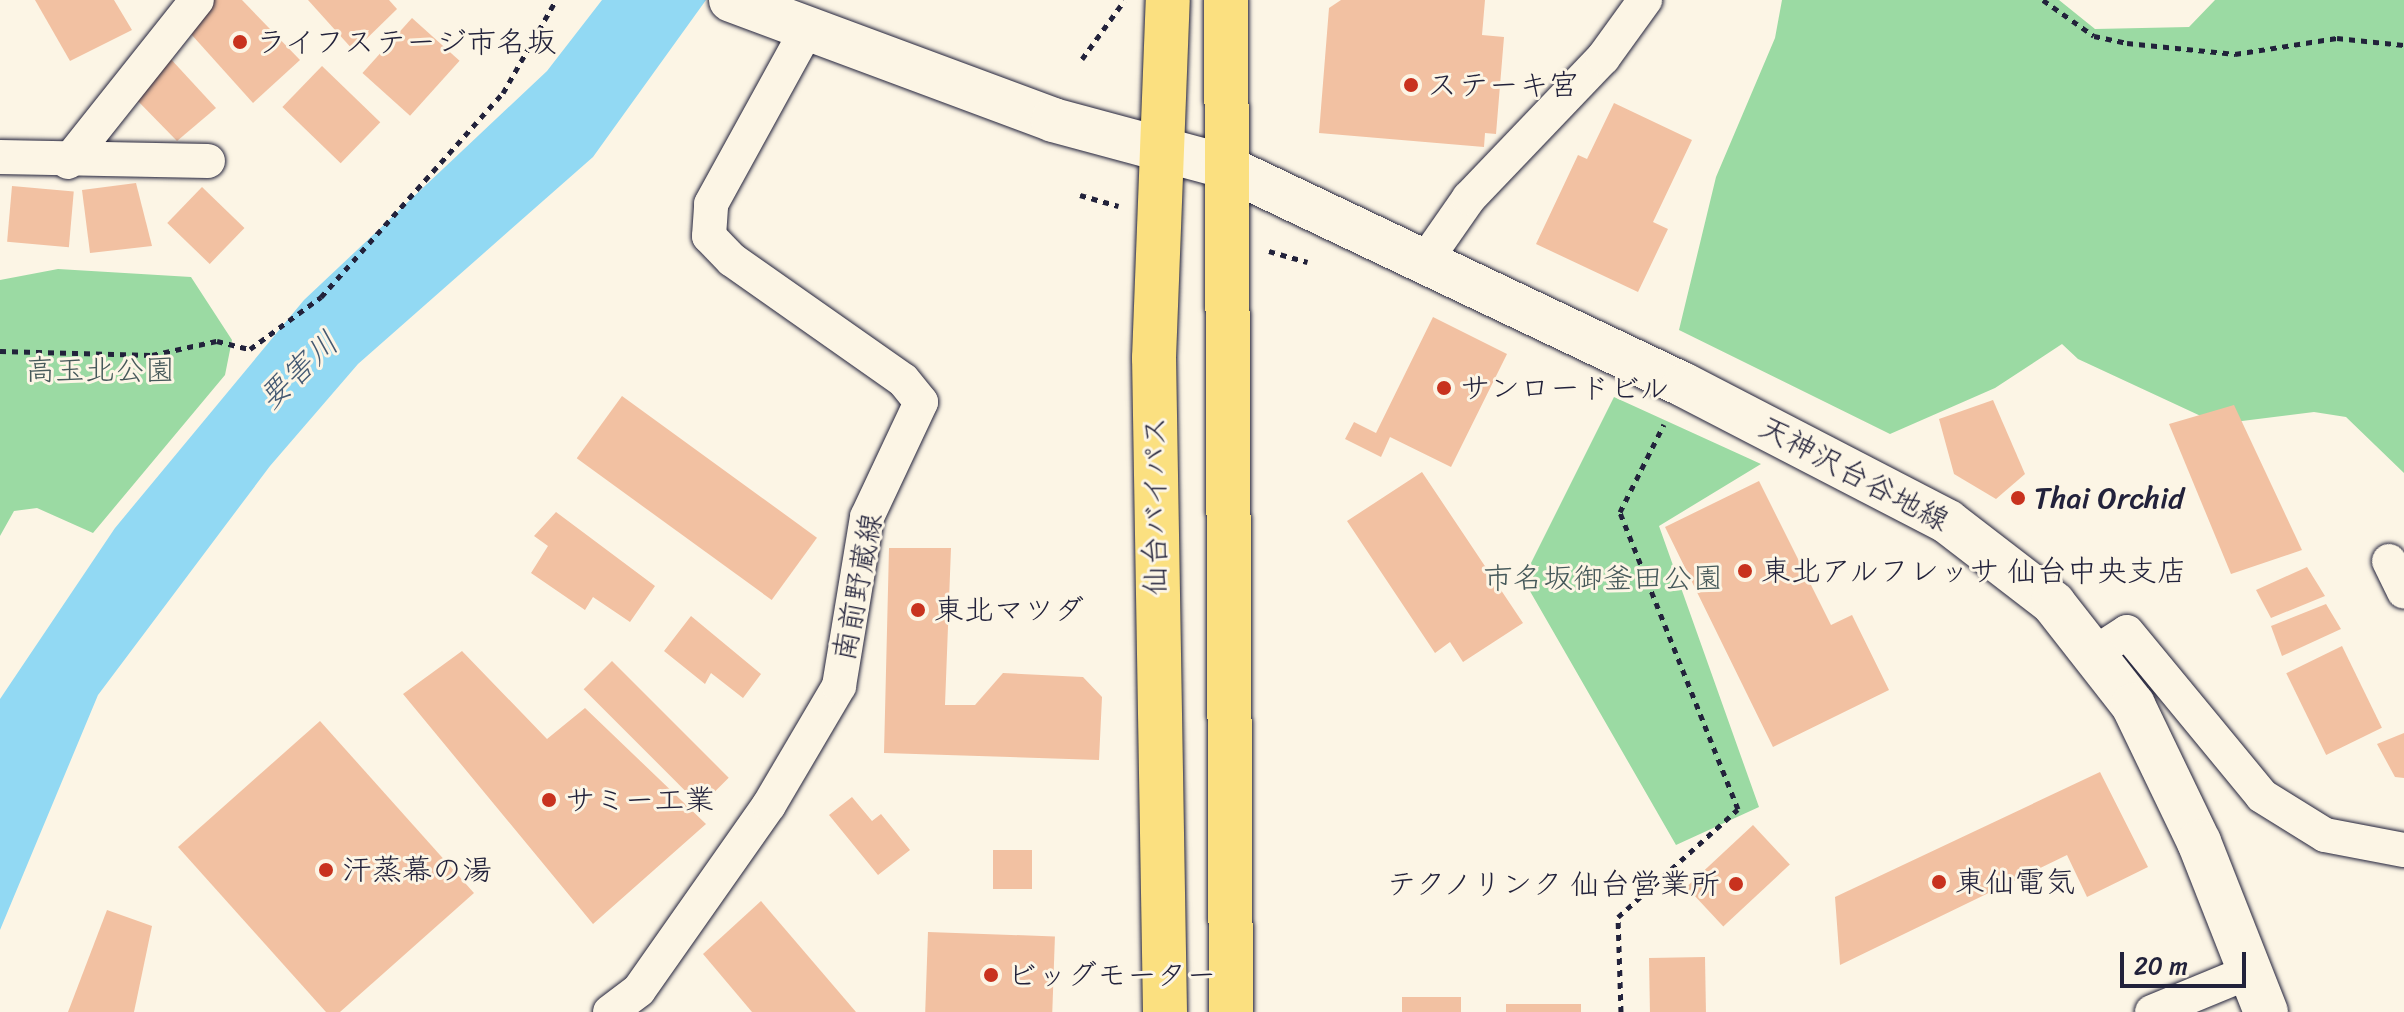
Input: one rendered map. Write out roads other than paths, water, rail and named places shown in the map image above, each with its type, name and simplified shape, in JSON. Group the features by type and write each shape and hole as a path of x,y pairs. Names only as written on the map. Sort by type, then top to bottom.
{"highway":[{"name":"仙台バイパス","path":"1165,1012 1155,609 1161,150 1168,0"},
{"path":"1226,0 1223,166 1231,1012"}],"street":[{"path":"68,162 197,0"},
{"name":"天神沢台谷地線","path":"731,0 790,26 1161,150 1223,166 1425,261 1948,522 2053,603 2133,705 2199,842 2266,1012"},
{"path":"1425,261 1469,198 1603,58 1645,0"},
{"name":"南前野蔵線","path":"610,1012 639,990 743,842 839,686 867,517 921,402 903,380 732,260 709,236 711,204 790,26"},
{"path":"0,157 68,162 208,161"},
{"path":"2389,561 2404,592"},
{"path":"2093,654 2127,632 2262,796 2325,835 2404,850"},
{"path":"2152,1012 2249,972"}],"water":[{"name":"要害川","path":"602,0 706,0 593,157 358,364 270,466 98,695 0,930 0,699 115,528 304,300 547,71"}],"place":[{"name":"ライフステージ市名坂","path":"240,42"},
{"name":"ステーキ宮","path":"1411,85"},
{"name":"サンロードビル","path":"1444,388"},
{"name":"Thai Orchid","path":"2018,498"},
{"name":"東北アルフレッサ 仙台中央支店","path":"1745,571"},
{"name":"東北マツダ","path":"918,610"},
{"name":"サミー工業","path":"549,800"},
{"name":"汗蒸幕の湯","path":"326,870"},
{"name":"東仙電気","path":"1939,882"},
{"name":"テクノリンク 仙台営業所","path":"1736,884"},
{"name":"ビッグモーター","path":"991,975"}],"park label":[{"name":"高玉北公園","path":"100,370"},
{"name":"市名坂御釜田公園","path":"1603,578"}]}
